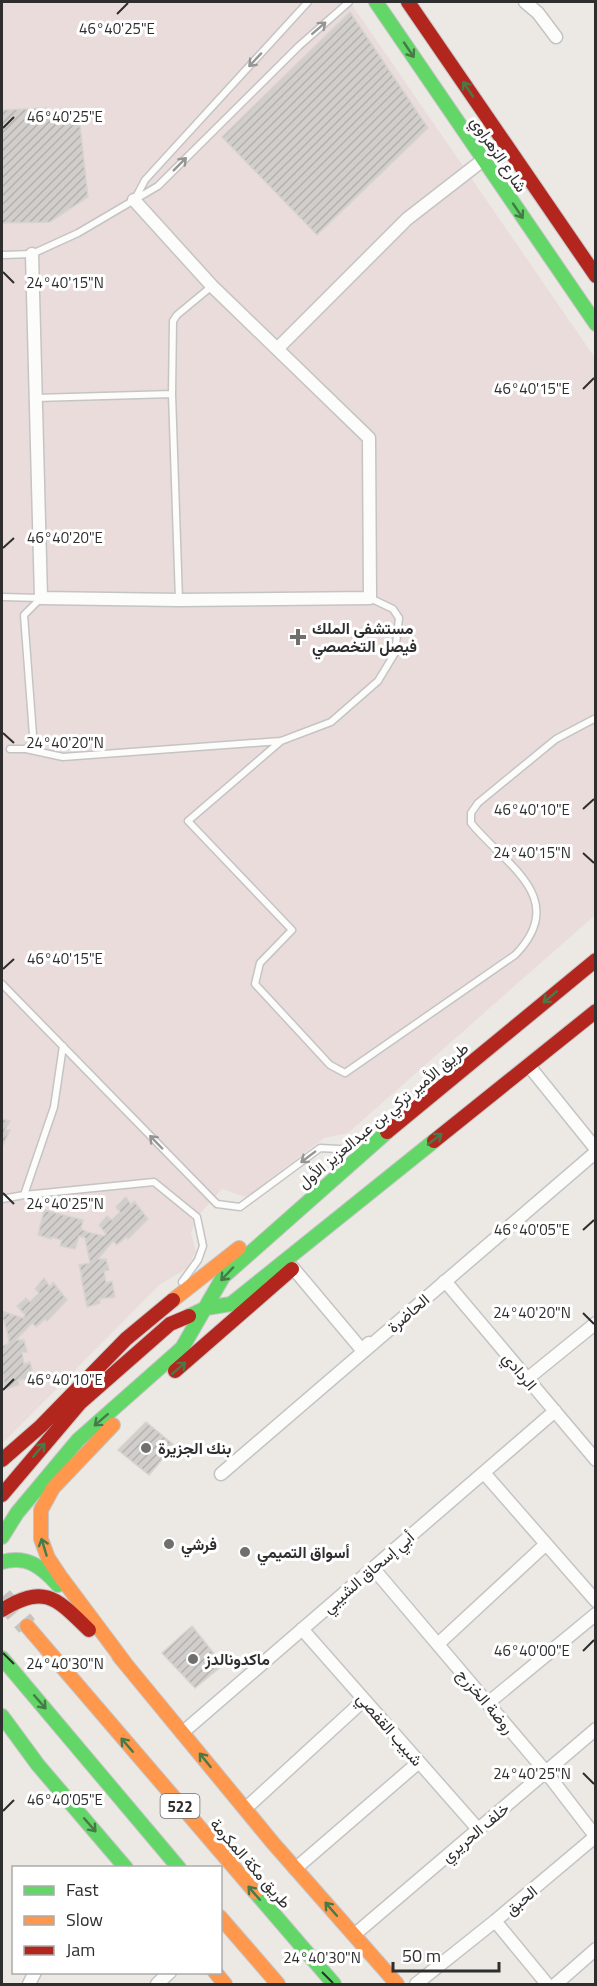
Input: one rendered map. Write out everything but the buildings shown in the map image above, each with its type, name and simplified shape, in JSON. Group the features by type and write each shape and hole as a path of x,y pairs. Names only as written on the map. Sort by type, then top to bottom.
{"main road":[{"name":"شارع الزهراوي","path":"376,2 596,324"},
{"path":"408,2 596,276"},
{"name":"طريق الأمير تركي بن عبدالعزيز الأول","path":"2,1537 17,1513 78,1440 182,1348 223,1277 364,1151 596,960"},
{"path":"2,1495 80,1403 170,1324 206,1308 231,1304 596,1011"},
{"path":"2,1460 40,1426 126,1340 184,1291 364,1151"},
{"path":"125,1664 48,1558 41,1539 41,1510 53,1488 102,1435 351,1218 406,1162"},
{"path":"2,1562 16,1559 30,1563 52,1577 295,1869 397,1984"},
{"path":"2,1610 28,1596 42,1596 57,1600 125,1664"},
{"name":"طريق مكة المكرمة","path":"27,1626 334,1984"},
{"name":"522","path":"2,1659 177,1866"},
{"path":"2,1716 38,1765 119,1865"},
{"path":"2,1730 38,1765"},
{"path":"2,1737 38,1765"},
{"path":"222,1919 278,1984"}],"street":[{"path":"525,2 538,13 556,37"},
{"path":"277,349 407,219 483,160"},
{"path":"32,254 41,598 179,600 370,598 369,438 212,286 134,200"},
{"path":"529,1065 596,1150"},
{"name":"الحاضرة","path":"220,1474 596,1150"},
{"path":"293,1268 362,1350 445,1281"},
{"name":"الردادي","path":"445,1281 596,1460"},
{"path":"527,1379 596,1323"},
{"name":"أبي إسحاق الشيبي","path":"182,1733 555,1412"},
{"path":"484,1473 596,1601"},
{"path":"438,1644 546,1544"},
{"name":"روضة الخزرج","path":"373,1568 546,1772 595,1836"},
{"path":"488,1703 596,1614"},
{"name":"شبيب القفصي","path":"302,1629 478,1829"},
{"path":"245,1809 364,1700"},
{"name":"خلف الحريري","path":"354,1935 596,1729"},
{"path":"295,1869 419,1762"},
{"name":"الحبق","path":"416,1984 595,1836"},
{"path":"495,1921 547,1984"},
{"path":"556,1984 596,1949"}],"lane":[{"path":"134,200 145,180 308,2"},
{"path":"2,255 32,254 78,233 158,186 299,46 349,2"},
{"path":"179,600 172,394 173,321 212,286"},
{"path":"36,398 172,394"},
{"path":"2,597 41,598"},
{"path":"26,749 31,744 33,735 24,615 41,598"},
{"path":"10,749 26,749 63,757 281,741 331,722 378,681 395,653 399,618 393,609 370,598"},
{"path":"281,741 188,821 292,930 260,963 255,984 330,1065 345,1074 515,955 526,944 537,920 534,894 526,880 471,823 471,813 478,803 556,739 596,718"},
{"path":"2,984 217,1203 240,1207 320,1148 364,1151"},
{"path":"24,1195 54,1107 63,1046"},
{"path":"2,1199 154,1182 197,1217 204,1246 198,1260 186,1279 153,1308 126,1340"}],"shaded area":[{"name":"مستشفى الملك فيصل التخصصي","path":"2,2 350,2 595,358 595,915 348,1133 324,1138 246,1197 222,1189 197,1217 191,1233 196,1252 186,1269 159,1285 2,1444"}],"tunnel":[{"path":"2,1597 27,1626"}],"traffic: fast":[{"path":"376,2 596,324"},
{"path":"2,1537 17,1513 78,1440 182,1348 223,1277 387,1132"},
{"path":"189,1316 206,1308 231,1304 434,1141"},
{"path":"2,1562 26,1561 40,1568 58,1585"},
{"path":"2,1658 177,1866"},
{"path":"2,1716 38,1765 124,1866"},
{"path":"255,1892 334,1984"}],"traffic: slow":[{"path":"173,1300 239,1248"},
{"path":"113,1425 53,1488 41,1510 41,1539 48,1558 60,1576 125,1663"},
{"path":"27,1626 255,1892"},
{"path":"119,1656 273,1843 397,1984"},
{"path":"222,1919 278,1984"},
{"path":"217,1974 225,1984"}],"traffic: jam":[{"path":"408,2 596,276"},
{"path":"387,1132 596,960"},
{"path":"434,1141 596,1011"},
{"path":"175,1371 292,1269"},
{"path":"2,1460 41,1426 126,1339 173,1300"},
{"path":"2,1495 80,1403 170,1324 189,1316"},
{"path":"2,1610 29,1597 50,1598 68,1610 89,1630"}],"place":[{"name":"مستشفى الملك فيصل التخصصي","path":"298,637"},
{"name":"بنك الجزيرة","path":"146,1448"},
{"name":"فرشي","path":"169,1544"},
{"name":"أسواق التميمي","path":"245,1552"},
{"name":"ماكدونالدز","path":"193,1659"}]}
